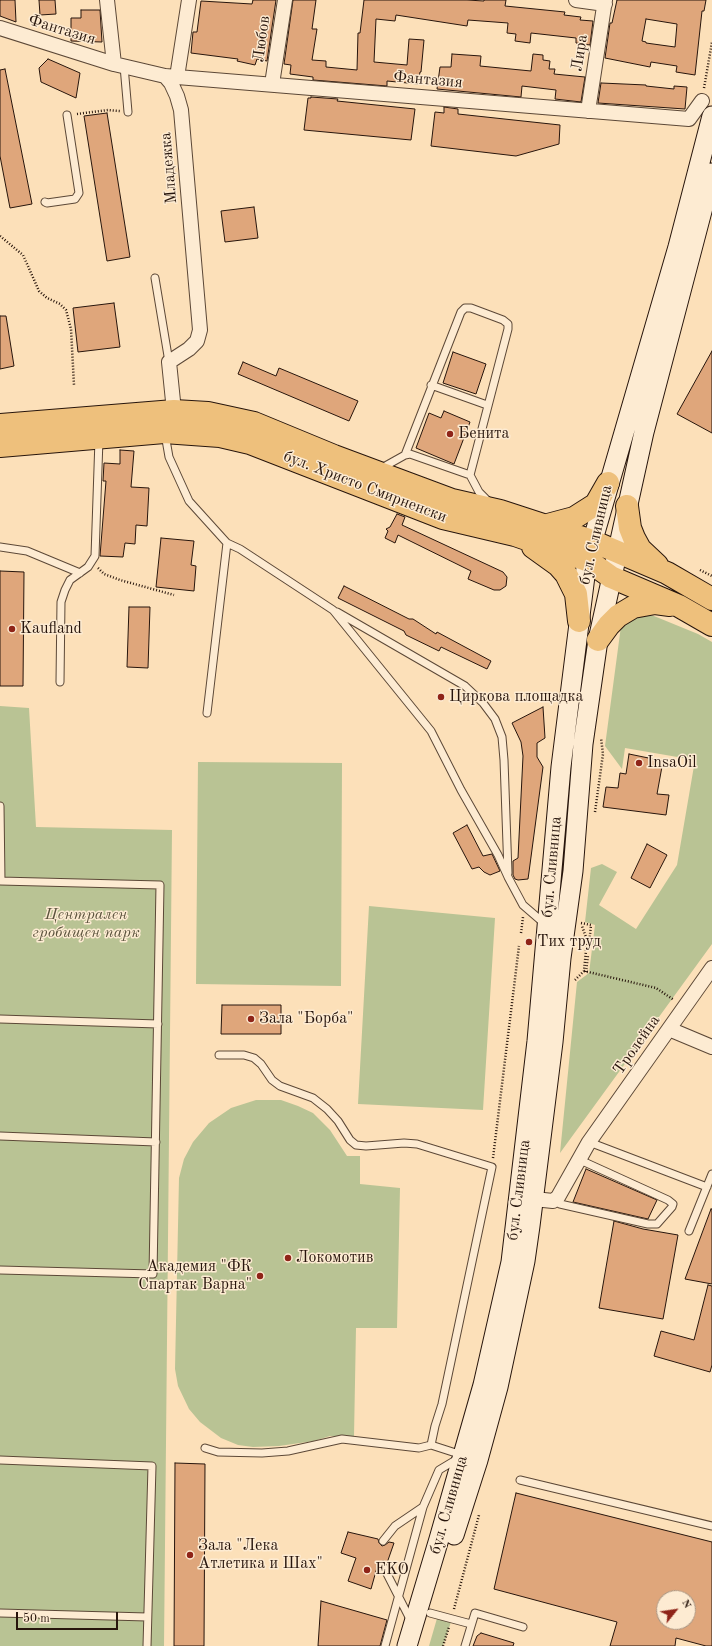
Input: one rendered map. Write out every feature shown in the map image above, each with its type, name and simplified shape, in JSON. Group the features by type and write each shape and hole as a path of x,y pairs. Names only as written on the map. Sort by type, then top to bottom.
{"main road":[{"name":"бул. Сливница","path":"407,1646 464,1455 483,1384 511,1262 537,1041 561,767 579,621 590,551 608,483 678,247 707,108"},
{"name":"бул. Сливница","path":"421,1646 478,1460 498,1387 521,1281 534,1198 553,1042 561,958 573,871 583,744 598,640 644,432 712,173"},
{"name":"бул. Христо Смирненски","path":"0,425 174,411 208,413 254,423 334,456 452,500 500,512 544,526 590,551 611,576 679,606 712,625"},
{"name":"бул. Христо Смирненски","path":"0,446 164,432 220,436 250,443 443,518 515,536 590,551 617,552 667,573 712,599"},
{"path":"544,526 574,518 596,504 608,483"},
{"path":"627,506 630,528 640,549 667,573"},
{"path":"515,536 547,557 566,574 576,594 579,621"},
{"path":"598,640 618,616 634,607 655,603 679,606"}],"street":[{"path":"107,0 119,65 171,77 189,0"},
{"name":"Любов","path":"272,84 285,0"},
{"path":"576,0 605,2"},
{"name":"Лира","path":"588,111 605,2"},
{"name":"Фантазия","path":"0,28 119,65"},
{"name":"Фантазия","path":"171,77 689,119 707,108"},
{"name":"Младежка","path":"169,362 189,349 197,341 200,330 181,110 177,96 170,83 171,77"},
{"path":"169,362 174,411"},
{"name":"Тролейна","path":"554,1200 558,1197 589,1142 712,968"},
{"path":"669,1029 712,1047"},
{"path":"534,1198 554,1200"}],"lane":[{"path":"119,65 128,112"},
{"path":"45,202 75,199 79,193 67,115"},
{"path":"155,278 169,362"},
{"path":"405,455 431,385 461,312 465,308 470,308 503,320 508,324 508,329 470,475 479,492 500,512"},
{"path":"431,385 487,405"},
{"path":"164,432 169,457 189,501 226,543 240,549 334,610 464,686 483,703 495,719 502,737 508,877"},
{"path":"60,682 61,602 70,580 80,573 95,556 99,437"},
{"path":"376,472 405,455 410,454 470,475"},
{"path":"207,713 226,543"},
{"path":"0,547 27,551 80,573"},
{"path":"334,610 431,732 461,790 498,855 523,905 547,925"},
{"path":"0,806 1,881 160,885 153,1274 0,1270"},
{"path":"0,1020 158,1024"},
{"path":"219,1055 244,1055 254,1058 261,1064 272,1080 280,1086 313,1098 327,1109 338,1121 350,1140 356,1145 366,1146 404,1143 417,1144 492,1167 442,1404 431,1445"},
{"path":"0,1136 156,1142"},
{"path":"589,1142 707,1187"},
{"path":"554,1200 560,1204 648,1224 657,1224 672,1207 673,1204 668,1200 580,1160"},
{"path":"689,1231 712,1174"},
{"path":"205,1448 218,1452 262,1453 288,1451 342,1439 419,1448 431,1445 464,1455"},
{"path":"385,1646 423,1507 439,1470 464,1455"},
{"path":"0,1460 152,1466 147,1646"},
{"path":"520,1480 712,1526"},
{"path":"384,1541 395,1526 423,1507"},
{"path":"383,1566 414,1625"},
{"path":"0,1613 148,1617"},
{"path":"430,1613 471,1624"},
{"path":"465,1646 475,1613 523,1627"}],"path":[{"path":"707,108 712,42"},
{"path":"67,115 108,110 128,112"},
{"path":"0,236 23,255 38,291 47,298 60,304 66,310 71,329 74,385"},
{"path":"91,562 104,574 142,587 174,595"},
{"path":"699,569 712,576"},
{"path":"521,933 523,916"},
{"path":"581,923 591,925 589,944"},
{"path":"492,1167 519,946"},
{"path":"588,955 585,972 656,988 684,1007"},
{"path":"443,1646 452,1619"}],"green space":[{"path":"641,613 654,616 698,634 712,642 712,944 560,1153 577,982 589,973 595,925 585,922 591,868 602,864 617,872 599,905 636,929 677,865 695,760 625,748 622,769 605,746 621,626"},
{"name":"Централен гробищен парк","path":"0,706 29,708 36,827 172,830 164,1646 0,1646"},
{"path":"198,762 342,763 341,986 196,984"},
{"path":"369,906 495,918 483,1110 358,1104"},
{"name":"Локомотив","path":"256,1100 281,1100 313,1113 330,1130 347,1156 360,1156 360,1184 400,1188 397,1328 356,1328 354,1436 330,1436 314,1441 279,1446 253,1447 238,1445 221,1438 200,1422 189,1409 178,1386 175,1369 179,1178 184,1159 193,1142 209,1123 231,1108"},
{"path":"438,1615 452,1619 443,1646 429,1646"}],"building":[{"path":"0,0 15,0 16,22 0,16"},
{"path":"39,0 55,0 56,14 40,15"},
{"path":"253,0 276,0 267,61 257,59 255,65 237,61 238,59 191,53 193,32 197,32 201,1 252,4"},
{"path":"293,0 316,0 312,29 317,29 312,60 326,61 326,67 357,70 358,33 360,33 364,0 506,0 505,6 565,12 564,15 581,17 580,20 593,21 590,45 576,43 576,38 531,33 530,43 515,41 516,34 507,33 508,23 468,20 467,26 396,15 395,21 376,19 374,62 407,65 409,39 424,40 421,72 418,84 387,81 387,86 313,80 313,77 290,74 291,65 284,64"},
{"path":"617,0 706,0 704,11 702,11 695,75 676,72 677,66 651,62 650,67 605,58 610,23 612,23","holes":["646,19 677,24 675,47 646,43 642,41"]},
{"path":"81,10 100,10 102,42 71,41 71,18 81,18"},
{"path":"452,54 481,56 480,66 531,71 533,54 543,55 543,60 550,61 549,69 555,69 554,74 585,77 581,102 555,99 556,90 522,86 521,97 437,89 440,67 451,67"},
{"path":"48,59 80,73 76,98 41,82 39,68"},
{"path":"5,69 32,204 10,208 0,156 0,70"},
{"path":"601,83 646,85 674,89 674,86 687,87 685,109 598,103"},
{"path":"311,97 415,109 411,140 304,130 308,98"},
{"path":"444,107 458,109 458,114 560,125 559,144 516,156 431,146 435,112 444,113"},
{"path":"107,113 130,257 107,261 84,116"},
{"path":"254,207 258,238 225,242 221,211"},
{"path":"114,303 120,347 78,352 73,308"},
{"path":"0,316 6,316 14,366 0,369"},
{"path":"712,351 712,433 677,414"},
{"path":"453,352 486,364 476,394 443,383"},
{"path":"243,362 276,376 279,368 358,401 349,421 238,374"},
{"name":"Бенита","path":"444,411 470,422 454,464 416,448 429,413 441,418"},
{"path":"120,450 134,451 131,487 149,488 147,526 136,525 135,544 125,543 123,557 100,556 106,481 103,481 104,463 120,464"},
{"path":"397,514 405,517 402,525 503,572 507,577 506,586 500,590 494,590 468,579 471,571 398,535 395,543 385,538 388,531 386,529 390,527"},
{"path":"161,538 194,541 191,565 196,566 194,591 156,587"},
{"name":"Kaufland","path":"0,571 24,572 23,686 0,686"},
{"path":"344,586 409,619 413,619 436,634 437,632 491,661 487,669 441,647 439,651 406,635 404,631 338,598"},
{"path":"129,607 150,607 148,668 127,667"},
{"path":"543,707 545,738 537,743 537,757 543,767 528,879 518,880 515,879 513,875 513,861 518,858 523,756 521,742 512,723"},
{"path":"629,754 663,761 657,794 669,795 666,815 603,807 606,787 618,788 620,773 626,774"},
{"path":"467,825 483,856 492,854 500,871 490,875 479,867 472,869 453,833"},
{"path":"647,844 667,855 650,888 631,878"},
{"name":"Зала \"Борба\"","path":"222,1005 281,1005 281,1034 221,1034"},
{"path":"586,1169 657,1200 648,1219 573,1202"},
{"path":"712,1209 712,1284 685,1279"},
{"path":"614,1221 643,1229 678,1235 663,1319 599,1308"},
{"path":"708,1285 712,1286 712,1365 710,1372 654,1356 661,1331 694,1340"},
{"name":"Зала \"Лека Атлетика и Шах\"","path":"175,1463 205,1464 204,1646 174,1646"},
{"path":"516,1493 712,1542 712,1646 706,1646 676,1638 675,1646 610,1646 617,1622 494,1589"},
{"path":"348,1532 378,1539 382,1546 389,1542 394,1543 387,1563 383,1561 378,1564 371,1589 348,1581 356,1558 341,1553"},
{"path":"321,1601 387,1620 380,1646 318,1646"},
{"path":"481,1633 514,1643 513,1646 473,1646 477,1636"}],"place":[{"name":"Бенита","path":"450,434"},
{"name":"Kaufland","path":"12,629"},
{"name":"Циркова площадка","path":"441,697"},
{"name":"InsaOil","path":"639,763"},
{"name":"Тих труд","path":"529,942"},
{"name":"Зала \"Борба\"","path":"251,1019"},
{"name":"Локомотив","path":"288,1258"},
{"name":"Академия \"ФК Спартак Варна\"","path":"260,1276"},
{"name":"Зала \"Лека Атлетика и Шах\"","path":"190,1555"},
{"name":"EKO","path":"367,1570"}]}
